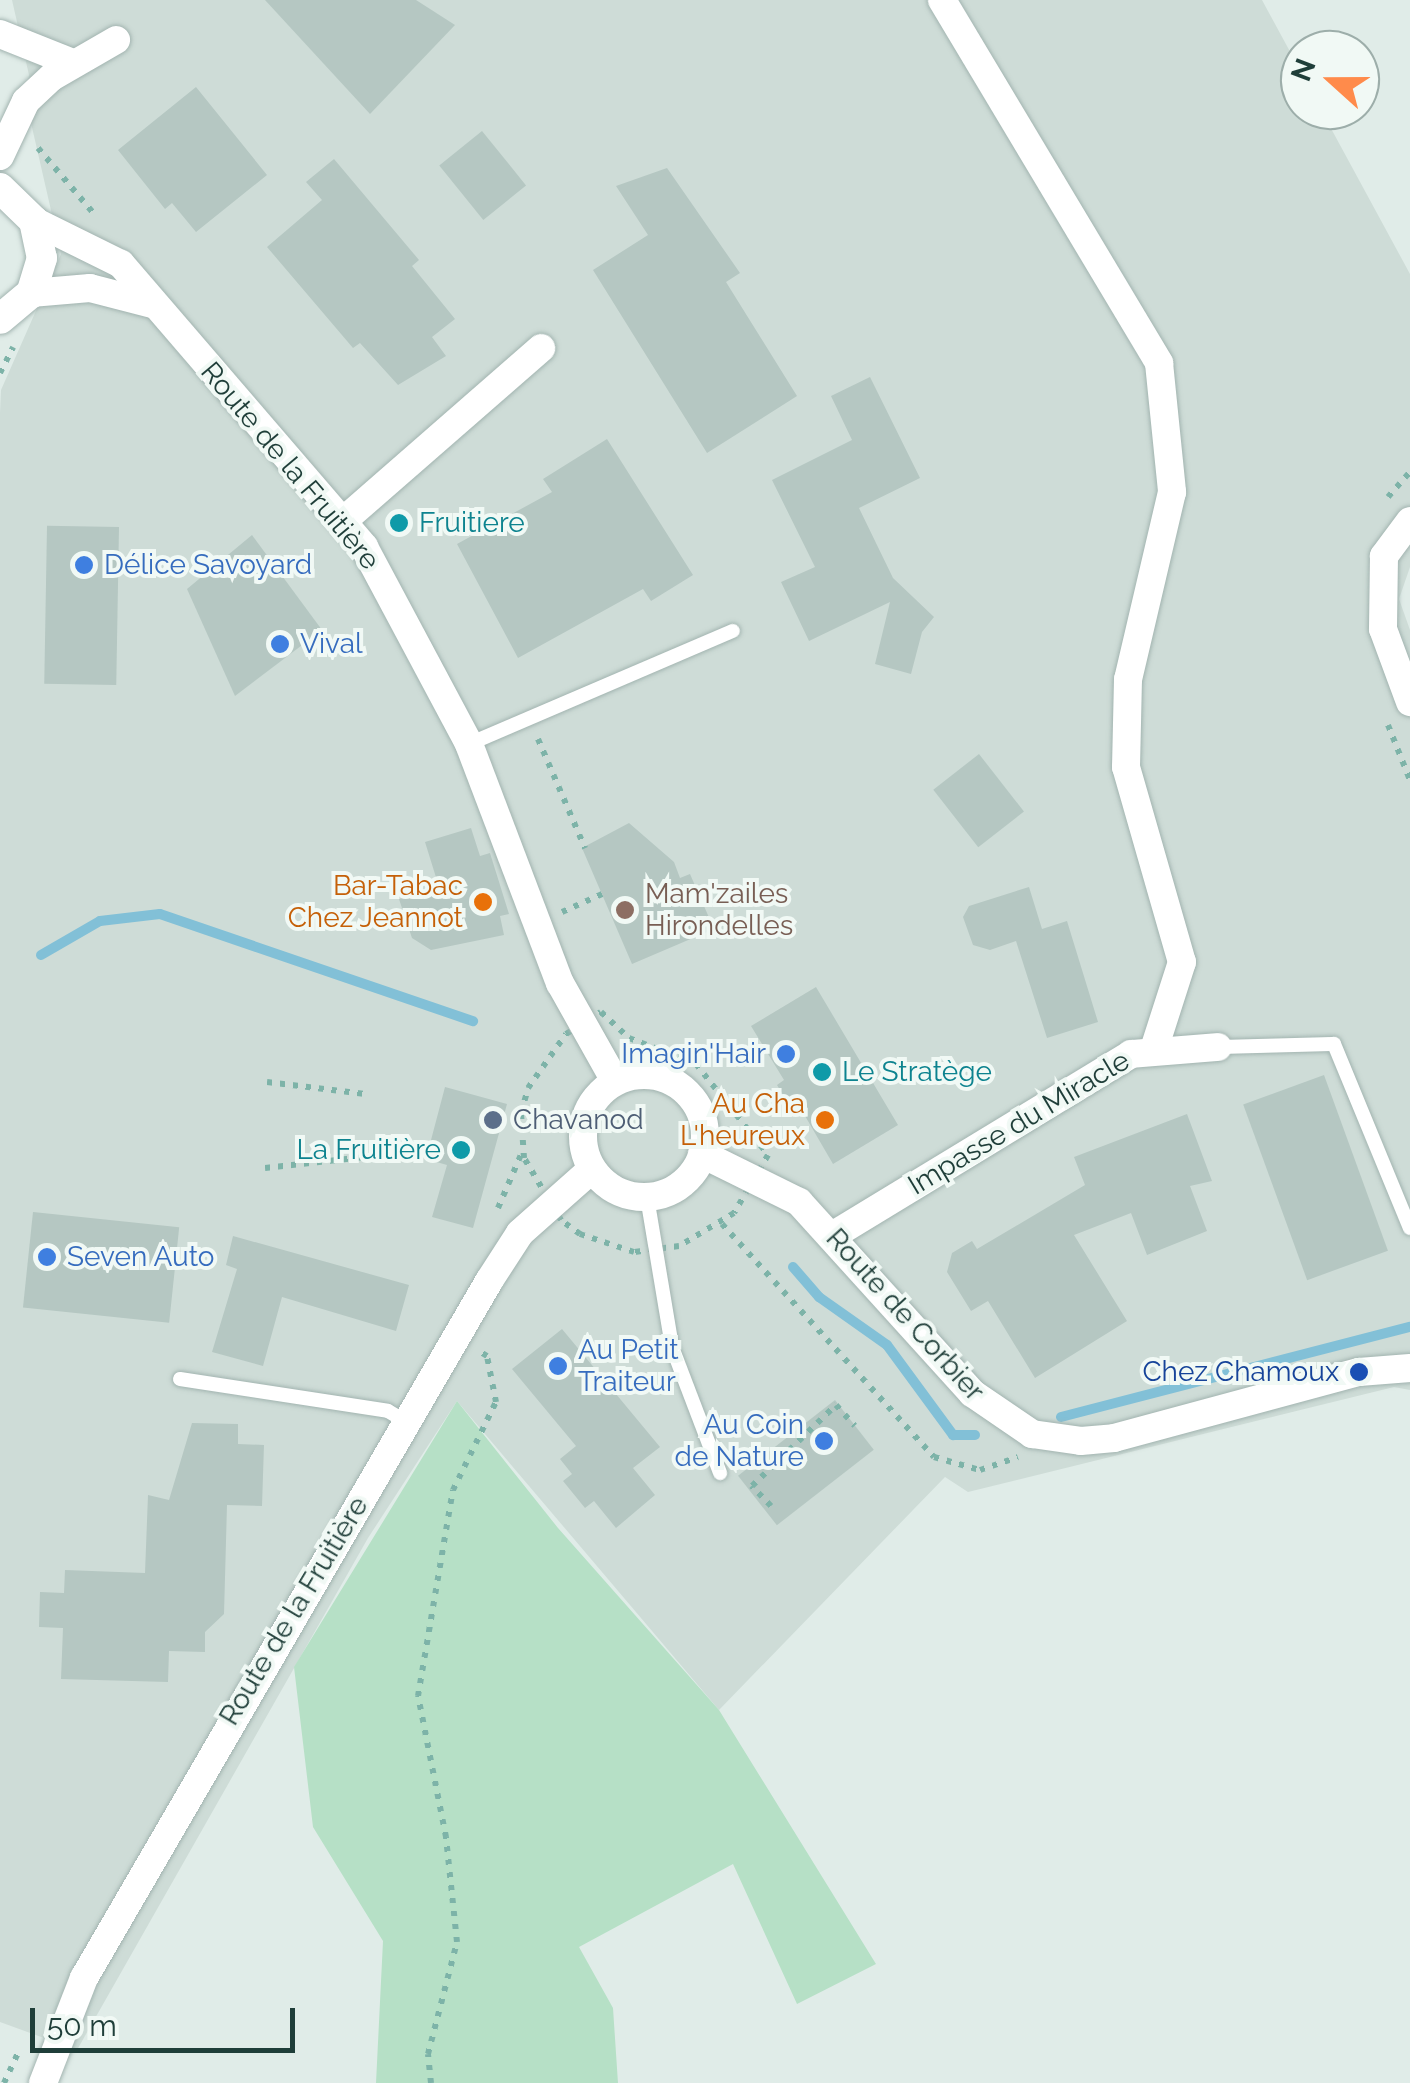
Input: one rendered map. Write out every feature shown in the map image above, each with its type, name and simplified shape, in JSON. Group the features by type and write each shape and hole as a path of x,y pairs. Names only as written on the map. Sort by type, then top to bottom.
{"main road":[{"path":"2,181 34,222 42,258 31,293 2,322"}],"street":[{"path":"942,0 1160,363 1172,492 1128,680 1126,767 1182,962 1154,1049"},
{"path":"0,34 73,63"},
{"path":"0,156 26,101 73,63 116,40"},
{"name":"Route de la Fruitière","path":"34,222 114,258 343,521 397,600 469,744 538,923 582,1024 615,1082"},
{"path":"31,293 90,288 152,304"},
{"path":"343,521 541,348"},
{"path":"1410,521 1384,556 1384,629 1410,702"},
{"name":"Impasse du Miracle","path":"832,1236 1131,1054 1154,1049 1218,1047"},
{"path":"638,1075 683,1088 701,1118 702,1154 671,1191 647,1197 606,1185 592,1169 582,1142 586,1113 615,1082 638,1075"},
{"name":"Route de Corbier","path":"702,1154 756,1176 799,1202 972,1393 1032,1434 1097,1440 1359,1372 1410,1368"},
{"name":"Route de la Fruitière","path":"42,2083 84,1978 456,1338 520,1233 548,1202 592,1169"}],"lane":[{"path":"469,744 733,631"},
{"path":"1218,1047 1334,1044 1410,1228"},
{"path":"647,1197 660,1250 672,1347 720,1473"},
{"path":"180,1379 388,1411 406,1422"}],"path":[{"path":"528,718 585,848"},
{"path":"538,923 602,894"},
{"path":"601,1012 629,1038 678,1054 709,1075 768,1156 756,1176 722,1224 660,1250 602,1245 561,1220 548,1202 524,1158 521,1113 538,1070 582,1024 601,1012"},
{"path":"267,1082 365,1094"},
{"path":"266,1168 364,1157"},
{"path":"722,1224 934,1456 966,1469 994,1468 1024,1452 1032,1434"},
{"path":"431,2083 428,2054 457,1942 446,1837 418,1696 454,1490 496,1402 487,1356 456,1338"},
{"path":"772,1506 752,1486 836,1405 855,1426"}],"shaded area":[{"path":"12,0 1262,0 1280,33 1280,130 1332,130 1410,274 1410,567 1399,599 1410,630 1410,1390 1394,1387 968,1492 945,1477 719,1710 457,1401 368,1538 77,2050 0,2022 0,413 1,390 61,254 26,101 29,75"}],"green space":[{"path":"457,1401 558,1528 719,1710 876,1964 797,2004 733,1864 579,1947 613,2008 618,2083 376,2083 383,1941 313,1827 294,1667"}],"building":[{"path":"265,0 416,0 455,25 370,114"},
{"path":"196,87 267,175 196,232 172,203 165,209 118,150"},
{"path":"482,131 526,185 483,220 439,166"},
{"path":"334,159 419,260 412,266 455,319 432,337 446,356 398,385 360,343 353,348 267,247 322,200 306,182"},
{"path":"667,168 740,273 726,282 797,396 707,453 593,270 648,235 616,186"},
{"path":"870,377 920,478 859,508 893,578 934,617 922,632 911,674 875,664 890,602 809,641 781,582 815,567 772,480 852,440 831,396"},
{"path":"607,439 693,575 651,601 643,589 518,658 457,544 552,492 543,479"},
{"path":"47,526 119,527 116,685 44,684"},
{"path":"252,535 322,630 235,696 187,589"},
{"path":"979,754 1024,812 978,847 933,790"},
{"path":"629,823 674,862 680,878 690,874 714,929 632,964 582,848"},
{"path":"471,828 480,856 490,853 509,914 500,916 504,935 431,950 412,938 399,899 439,887 425,842"},
{"path":"1029,887 1042,929 1067,921 1098,1022 1047,1038 1016,941 990,950 973,945 963,917 969,906"},
{"name":"Le Stratège","path":"816,987 898,1125 833,1164 801,1109 794,1113 777,1085 784,1080 751,1026"},
{"path":"1324,1075 1388,1251 1307,1280 1243,1104"},
{"name":"La Fruitière","path":"445,1087 507,1104 473,1228 432,1217 447,1165 426,1159"},
{"path":"1187,1114 1212,1181 1190,1186 1207,1231 1147,1255 1131,1213 1074,1235 1127,1321 1035,1378 988,1301 971,1311 947,1272 952,1253 972,1241 977,1249 1085,1185 1074,1157"},
{"path":"33,1212 179,1227 169,1323 23,1307"},
{"path":"233,1236 409,1285 396,1331 282,1297 263,1366 212,1352 237,1269 226,1265"},
{"path":"562,1329 660,1447 633,1468 655,1495 616,1528 594,1501 585,1508 563,1481 572,1474 560,1459 576,1446 512,1369"},
{"path":"835,1400 874,1450 777,1525 738,1476"},
{"path":"192,1423 238,1424 238,1444 264,1445 262,1506 227,1505 224,1614 205,1632 205,1652 169,1651 168,1682 61,1679 63,1628 39,1627 40,1592 64,1593 65,1570 145,1573 148,1495 169,1500"}],"waterway":[{"path":"41,955 100,921 160,914 473,1021"},
{"path":"793,1267 819,1297 887,1345 953,1435 975,1435"},
{"path":"1061,1417 1410,1327"}],"place":[{"name":"Fruitiere","path":"399,523"},
{"name":"Délice Savoyard","path":"84,565"},
{"name":"Vival","path":"280,644"},
{"name":"Bar-Tabac Chez Jeannot","path":"483,902"},
{"name":"Mam'zailes Hirondelles","path":"625,910"},
{"name":"Imagin'Hair","path":"786,1054"},
{"name":"Le Stratège","path":"822,1072"},
{"name":"Chavanod","path":"493,1120"},
{"name":"Au Cha L'heureux","path":"825,1120"},
{"name":"La Fruitière","path":"461,1150"},
{"name":"Seven Auto","path":"47,1257"},
{"name":"Au Petit Traiteur","path":"558,1366"},
{"name":"Chez Chamoux","path":"1359,1372"},
{"name":"Au Coin de Nature","path":"824,1441"}]}
